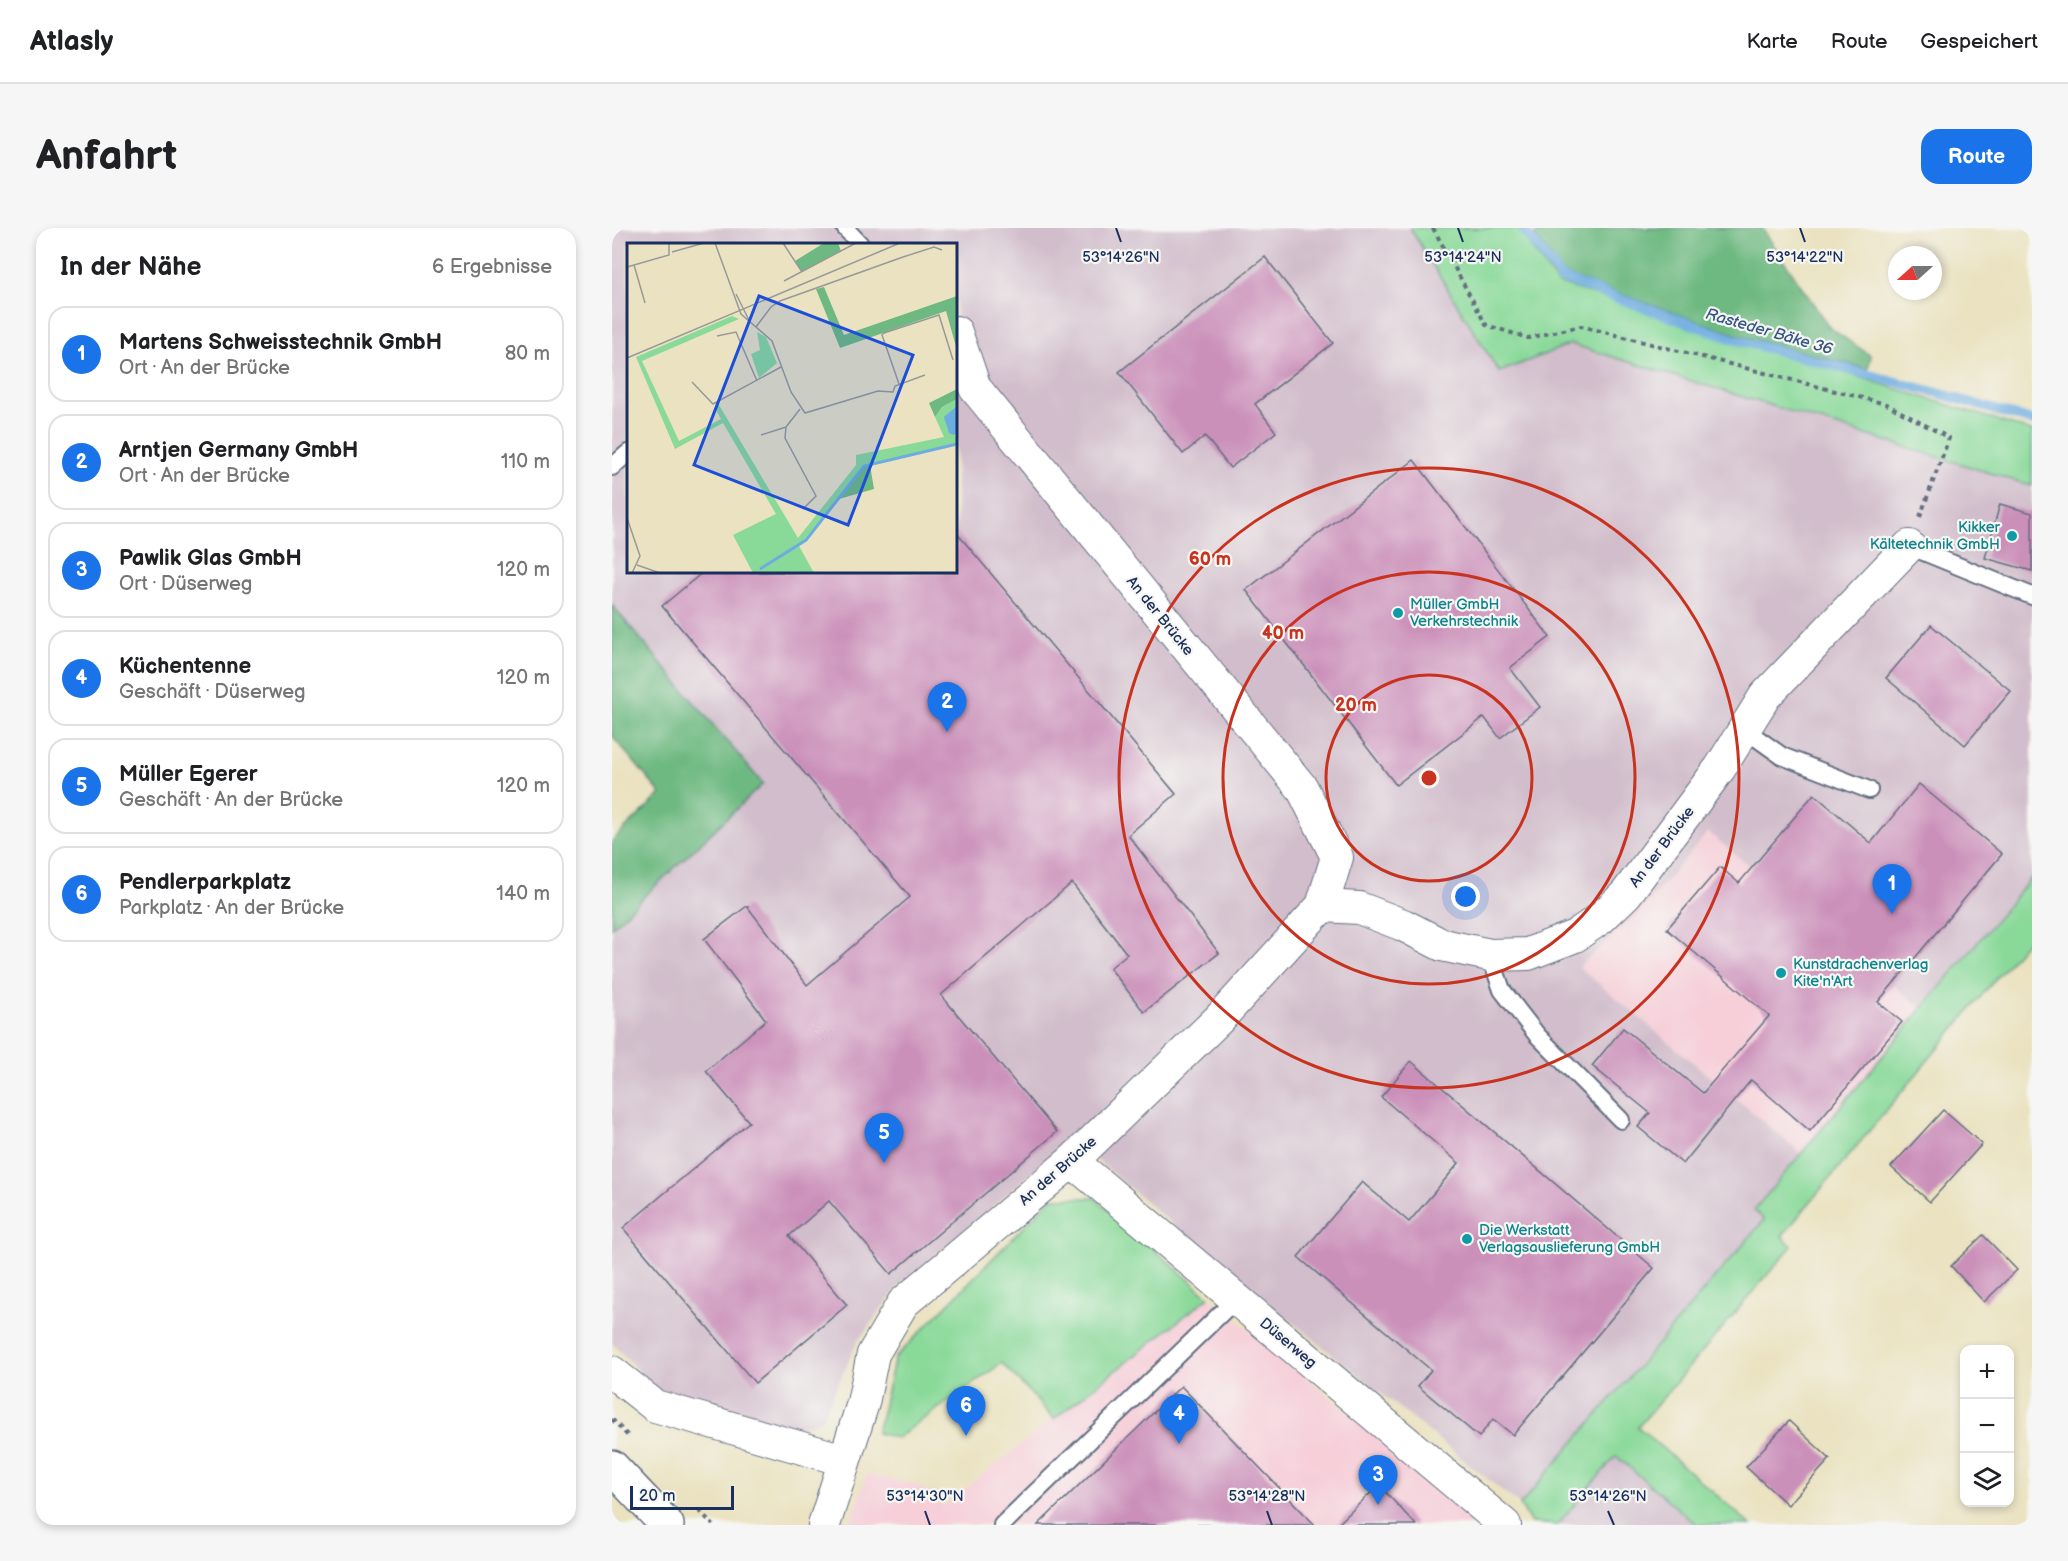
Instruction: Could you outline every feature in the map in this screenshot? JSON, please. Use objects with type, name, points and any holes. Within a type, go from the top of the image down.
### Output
[{"type":"main road","points":[[612,1467],[667,1525]]},
{"type":"street","name":"An der Brücke","points":[[821,1522],[863,1402],[873,1354],[903,1303],[1072,1161],[1219,1019],[1322,906],[1337,857],[1302,788],[975,388],[957,335]]},
{"type":"street","name":"An der Brücke","points":[[1322,906],[1359,908],[1403,924],[1443,945],[1490,954],[1528,954],[1575,936],[1601,918],[1626,894],[1720,768],[1765,696],[1909,546]]},
{"type":"street","name":"Düserweg","points":[[1072,1161],[1505,1525]]},
{"type":"street","points":[[612,1372],[656,1406],[844,1460]]},
{"type":"lane","points":[[845,228],[859,243]]},
{"type":"lane","points":[[612,467],[627,454]]},
{"type":"lane","points":[[1909,546],[2032,596]]},
{"type":"lane","points":[[1744,729],[1782,756],[1869,790]]},
{"type":"lane","points":[[1490,954],[1502,990],[1537,1035],[1621,1120]]},
{"type":"lane","points":[[1002,1525],[1236,1299]]},
{"type":"path","points":[[1433,228],[1486,325],[1528,338],[1581,326],[1886,405],[1949,438],[1909,546]]},
{"type":"shaded area","points":[[612,228],[1410,228],[1499,371],[1571,344],[2032,486],[2032,877],[1922,1008],[1708,832],[1642,909],[1579,967],[1801,1153],[1754,1210],[1765,1219],[1520,1505],[1216,1261],[1072,1139],[897,1288],[858,1341],[821,1420],[785,1433],[658,1392],[612,1343],[612,927],[763,784],[612,605]]},
{"type":"shaded area","points":[[1708,832],[1922,1008],[1801,1153],[1579,967],[1642,909]]},
{"type":"shaded area","points":[[1209,1297],[1484,1525],[850,1525],[866,1475],[916,1484],[943,1506]]},
{"type":"shaded area","points":[[1616,1456],[1697,1525],[1557,1525]]},
{"type":"green space","points":[[1410,228],[1517,228],[1557,283],[2032,431],[2032,486],[1571,344],[1499,372]]},
{"type":"green space","points":[[1547,228],[1762,228],[1829,327],[1871,356],[1868,369],[1737,335],[1563,274],[1534,235]]},
{"type":"green space","points":[[612,605],[763,784],[612,927],[612,841],[661,794],[612,736]]},
{"type":"green space","points":[[2032,877],[2032,935],[1782,1236],[1792,1246],[1638,1427],[1751,1525],[1697,1525],[1616,1456],[1557,1525],[1531,1523],[1520,1505],[1764,1220],[1754,1210]]},
{"type":"green space","points":[[1052,1198],[1094,1198],[1209,1297],[1054,1419],[1002,1363],[897,1438],[877,1433],[895,1358]]},
{"type":"building","points":[[1265,257],[1333,343],[1255,404],[1276,432],[1230,468],[1205,436],[1183,454],[1119,372]]},
{"type":"building","name":"Müller GmbH Verkehrstechnik","points":[[1414,460],[1550,637],[1510,668],[1540,707],[1500,738],[1484,717],[1396,785],[1246,590]]},
{"type":"building","name":"Kikker Kältetechnik GmbH","points":[[2000,504],[2032,513],[2032,571],[1985,558]]},
{"type":"building","points":[[957,533],[1176,794],[1128,835],[1219,953],[1144,1012],[1110,968],[1127,954],[1072,883],[941,995],[1057,1132],[891,1274],[829,1201],[789,1236],[847,1305],[755,1383],[623,1228],[749,1122],[706,1071],[766,1020],[704,939],[747,906],[807,985],[910,897],[662,606],[702,573],[957,573]]},
{"type":"building","points":[[1931,625],[2011,691],[1965,745],[1886,678]]},
{"type":"building","points":[[1919,784],[2002,854],[1878,1002],[1902,1022],[1810,1131],[1751,1080],[1683,1164],[1638,1127],[1650,1113],[1592,1066],[1623,1028],[1703,1093],[1769,1016],[1667,929],[1720,867],[1739,883],[1814,794],[1871,843]]},
{"type":"building","name":"Die Werkstatt Verlagsauslieferung GmbH","points":[[1411,1061],[1654,1268],[1513,1435],[1493,1419],[1479,1437],[1418,1386],[1431,1370],[1298,1257],[1362,1182],[1409,1222],[1459,1163],[1381,1097]]},
{"type":"building","points":[[1943,1110],[1982,1144],[1930,1202],[1891,1167]]},
{"type":"building","points":[[1983,1235],[2017,1270],[1984,1302],[1951,1266]]},
{"type":"building","points":[[1181,1386],[1315,1525],[1038,1525]]},
{"type":"building","points":[[1789,1421],[1830,1459],[1788,1505],[1746,1467]]},
{"type":"building","points":[[1379,1485],[1416,1525],[1337,1525]]},
{"type":"waterway","name":"Rasteder Bäke 36","points":[[1522,228],[1561,278],[1733,339],[1938,393],[2032,421]]},
{"type":"place","name":"Kikker Kältetechnik GmbH","points":[[2012,536]]},
{"type":"place","name":"Müller GmbH Verkehrstechnik","points":[[1398,613]]},
{"type":"place","name":"Arntjen Germany GmbH","points":[[947,732]]},
{"type":"place","name":"Martens Schweisstechnik GmbH","points":[[1892,914]]},
{"type":"place","name":"Kunstdrachenverlag Kite'n'Art","points":[[1781,973]]},
{"type":"place","name":"Müller Egerer","points":[[884,1163]]},
{"type":"place","name":"Die Werkstatt Verlagsauslieferung GmbH","points":[[1467,1239]]},
{"type":"place","name":"Pendlerparkplatz","points":[[966,1436]]},
{"type":"place","name":"Küchentenne","points":[[1179,1444]]},
{"type":"place","name":"Pawlik Glas GmbH","points":[[1378,1505]]}]
